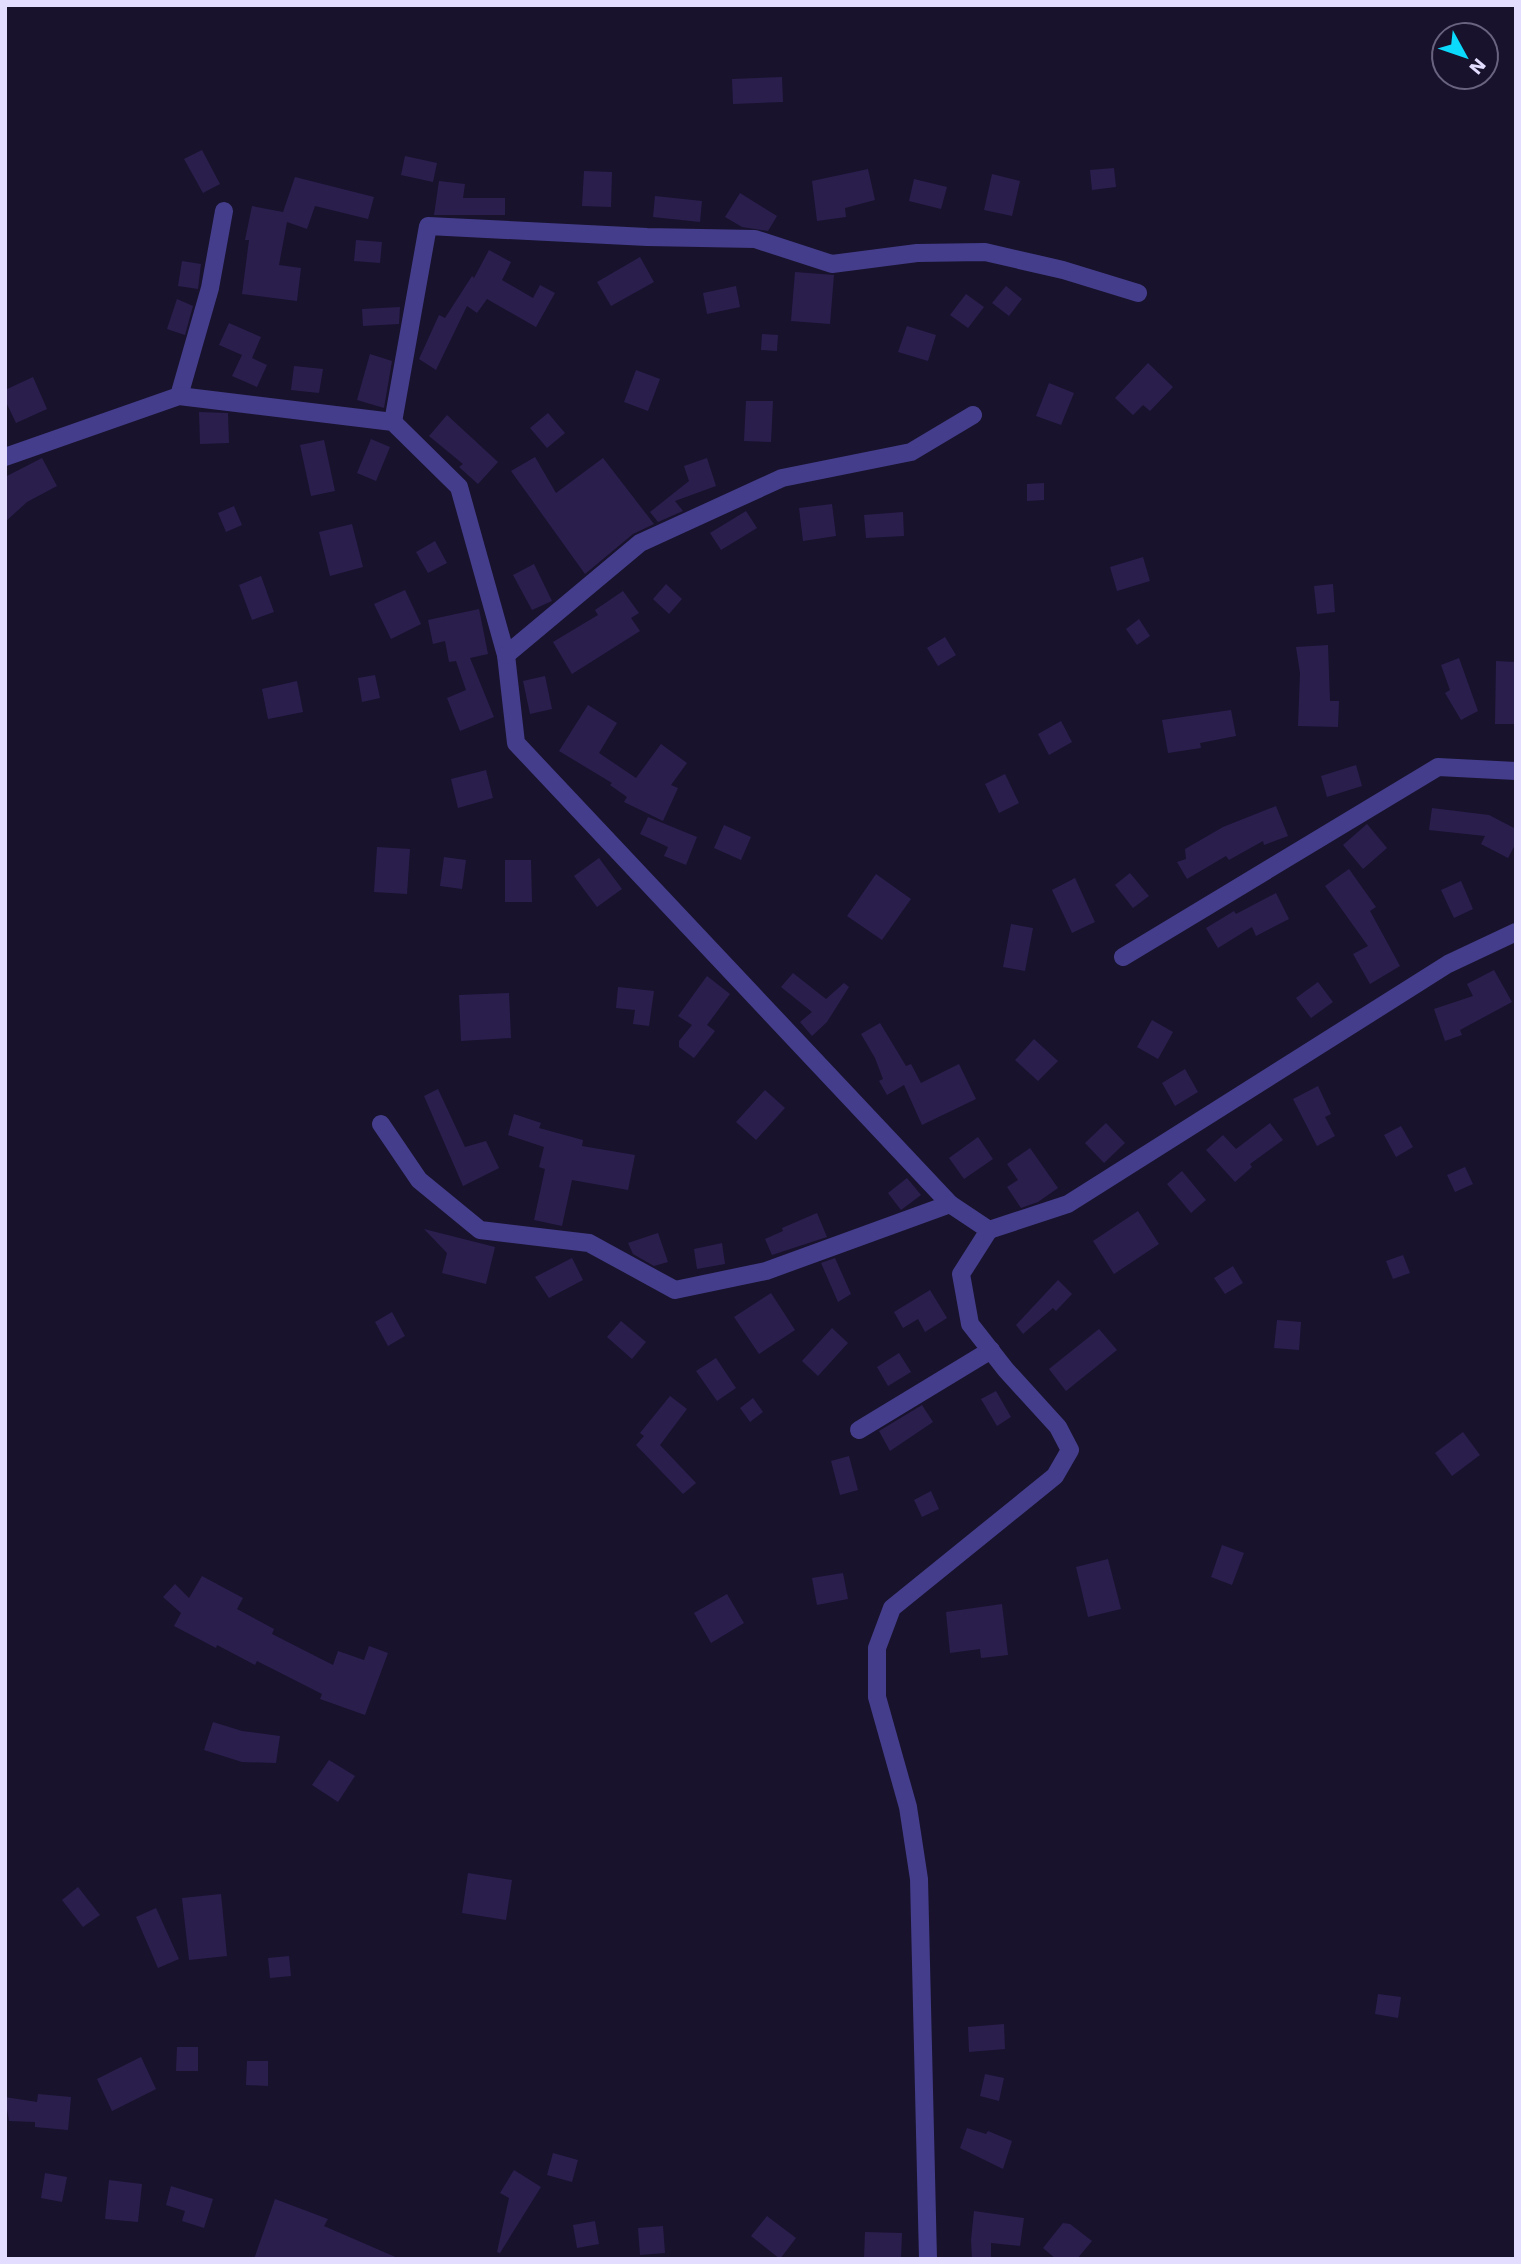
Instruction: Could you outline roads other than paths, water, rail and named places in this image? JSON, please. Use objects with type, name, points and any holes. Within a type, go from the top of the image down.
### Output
[{"type":"street","points":[[179,396],[210,288],[224,211]]},
{"type":"street","points":[[393,422],[428,226],[647,237],[755,239],[832,264],[917,253],[985,252],[1063,270],[1138,293]]},
{"type":"street","points":[[5,457],[179,396],[393,422],[459,487],[506,655],[516,743],[950,1204],[989,1230]]},
{"type":"street","points":[[506,655],[640,543],[782,478],[911,452],[972,415]]},
{"type":"street","points":[[1124,957],[1438,767],[1516,771]]},
{"type":"street","points":[[928,2259],[919,1880],[908,1807],[877,1697],[877,1648],[892,1608],[1055,1476],[1070,1450],[1058,1427],[971,1324],[961,1274],[989,1230],[1068,1204],[1448,964],[1516,932]]},
{"type":"street","points":[[381,1124],[419,1180],[480,1230],[589,1243],[675,1290],[766,1271],[950,1204]]},
{"type":"street","points":[[859,1430],[991,1350]]}]
